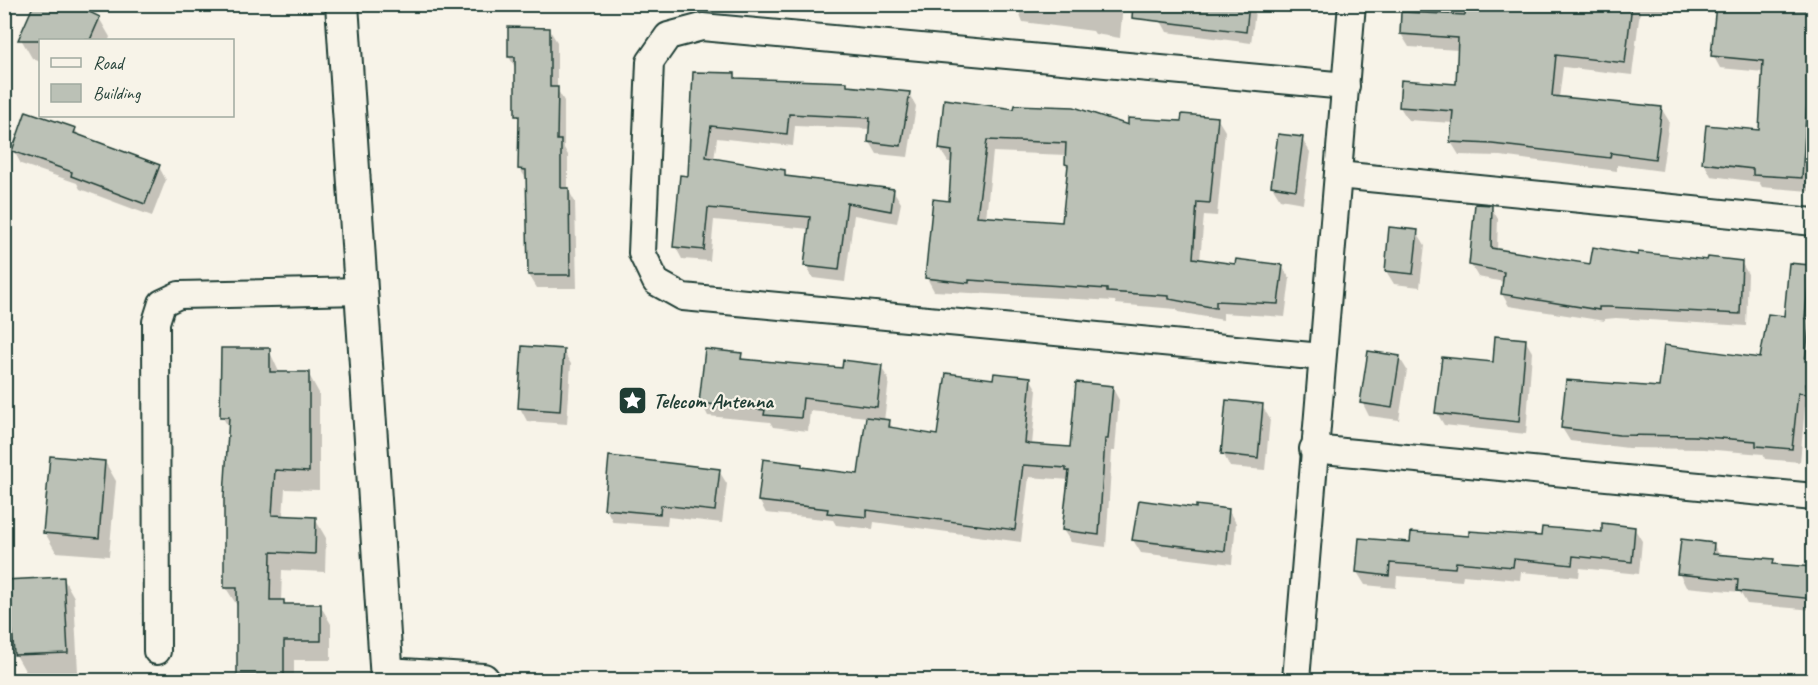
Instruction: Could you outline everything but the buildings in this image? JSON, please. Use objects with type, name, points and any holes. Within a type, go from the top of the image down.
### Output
[{"type":"street","points":[[342,4],[387,677],[483,681]]},
{"type":"street","points":[[1296,681],[1313,449],[1352,4]]},
{"type":"street","points":[[1322,357],[683,297],[656,282],[642,253],[650,62],[668,36],[702,27],[1346,86]]},
{"type":"street","points":[[1338,176],[1814,222]]},
{"type":"street","points":[[157,651],[156,322],[162,303],[179,294],[362,291]]},
{"type":"street","points":[[1313,449],[1814,497]]},
{"type":"place","name":"Telecom Antenna","points":[[632,401]]}]
